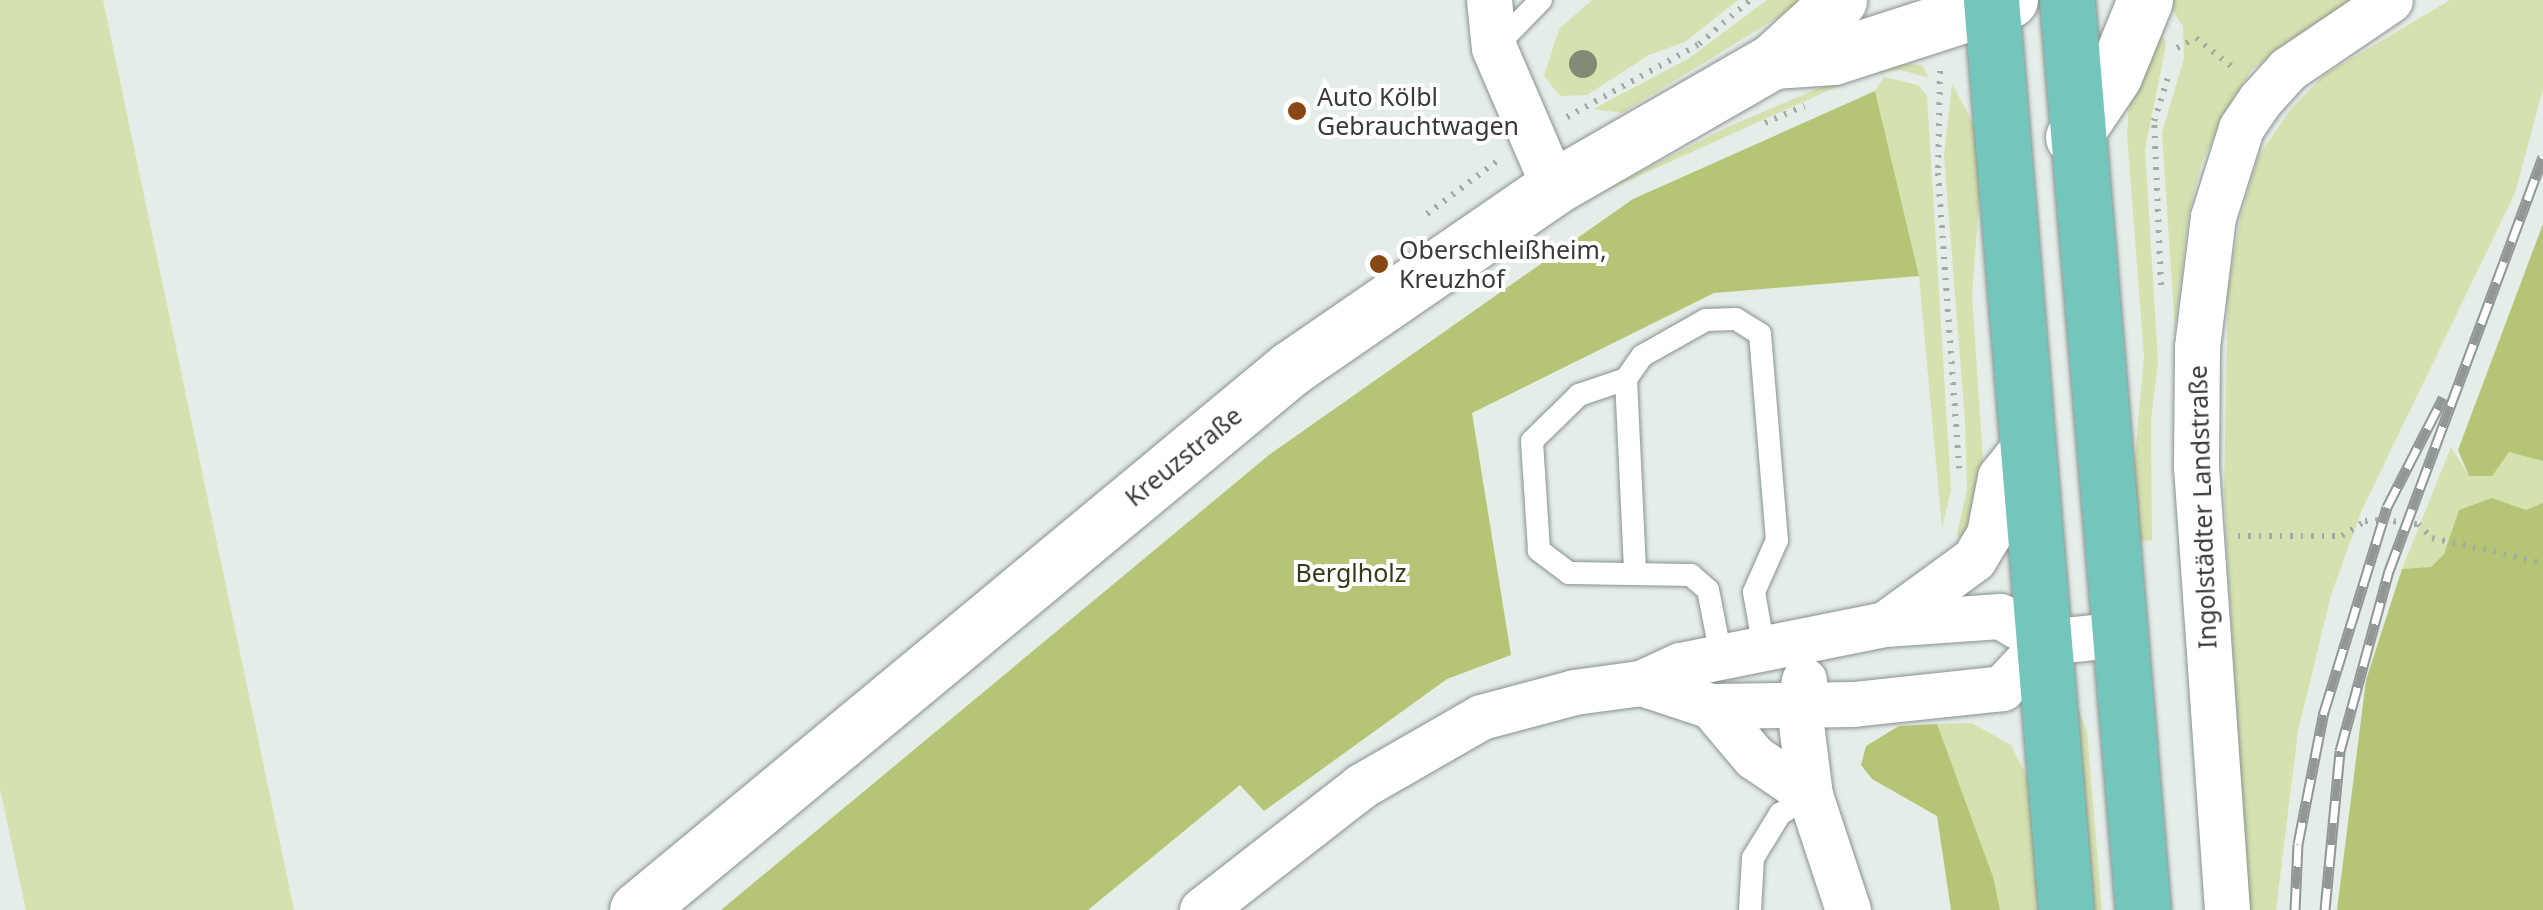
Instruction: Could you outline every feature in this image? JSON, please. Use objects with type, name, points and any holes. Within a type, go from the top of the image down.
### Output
[{"type":"main road","name":"Kreuzstraße","points":[[636,910],[1291,368],[1554,188],[1773,62],[1839,0]]},
{"type":"main road","points":[[2066,0],[2073,137],[2122,634],[2143,910]]},
{"type":"main road","points":[[2073,137],[2114,76],[2145,0]]},
{"type":"main road","name":"Kreuzstraße","points":[[1773,62],[1833,57],[1940,27],[1997,2]]},
{"type":"main road","points":[[1997,2],[2066,910]]},
{"type":"street","points":[[1489,0],[1494,48],[1529,138],[1554,188]]},
{"type":"street","name":"Ingolstädter Landstraße","points":[[2226,910],[2198,533],[2197,347],[2213,217],[2241,128],[2260,100],[2288,69],[2390,0]]},
{"type":"street","points":[[1885,624],[1974,559],[1988,534],[2000,477],[2030,441]]},
{"type":"street","points":[[1202,910],[1361,786],[1481,718],[1574,692],[1642,683],[1743,653],[1885,624],[2000,616],[2045,642],[2122,634]]},
{"type":"street","points":[[1831,636],[1805,672],[1799,708],[1810,796],[1848,910]]},
{"type":"street","points":[[1642,683],[1712,706],[1799,708],[2002,688],[2045,642]]},
{"type":"street","points":[[1712,706],[1743,653]]},
{"type":"street","points":[[1712,706],[1754,756],[1810,796]]},
{"type":"lane","points":[[1494,48],[1541,0]]},
{"type":"lane","points":[[1736,319],[1760,334],[1777,540],[1754,592],[1743,653],[1708,590],[1691,575],[1569,574],[1539,550],[1532,441],[1579,396],[1626,378],[1642,356],[1706,320],[1736,319]]},
{"type":"lane","points":[[1626,378],[1634,573]]},
{"type":"lane","points":[[1750,910],[1753,858],[1780,814],[1810,796]]},
{"type":"path","points":[[1529,138],[1698,44],[1750,0]]},
{"type":"path","points":[[1940,27],[1938,173],[1960,488]]},
{"type":"path","points":[[2177,48],[2196,38],[2215,47],[2260,100]]},
{"type":"path","points":[[2198,533],[2342,536],[2365,522],[2383,520],[2418,524],[2432,538],[2543,563]]},
{"type":"green space","points":[[0,0],[103,0],[294,910],[26,910],[0,789]]},
{"type":"green space","points":[[1592,0],[1738,0],[1685,42],[1649,55],[1587,95],[1560,96],[1544,76],[1559,29]]},
{"type":"green space","points":[[1767,0],[1806,0],[1622,113],[1593,109],[1688,59]]},
{"type":"green space","points":[[2165,0],[2354,0],[2252,69],[2225,111],[2201,165],[2188,217],[2175,331],[2162,133],[2184,58],[2183,26]]},
{"type":"green space","points":[[2450,0],[2543,0],[2543,89],[2515,193],[2361,512],[2331,595],[2298,731],[2276,910],[2248,910],[2224,493],[2228,288],[2241,215],[2258,157],[2291,109],[2324,75]]},
{"type":"green space","points":[[2159,25],[2166,45],[2145,149],[2158,362],[2151,420],[2152,540],[2137,542],[2134,466],[2144,357],[2127,134],[2131,78]]},
{"type":"green space","points":[[1922,65],[1929,78],[1901,70],[1865,74],[1590,198],[1725,128],[1869,67]]},
{"type":"green space","points":[[1884,77],[1918,85],[1927,96],[1951,490],[1942,528],[1919,276],[1875,91]]},
{"type":"green space","points":[[1952,84],[1975,127],[1982,164],[1972,295],[1985,490],[1963,542],[1957,534],[1967,490],[1965,420],[1944,156]]},
{"type":"green space","name":"Berglholz","points":[[1875,91],[1919,276],[1714,293],[1472,413],[1511,655],[1447,679],[1264,811],[1240,785],[1088,910],[721,910],[1269,455],[1633,199]]},
{"type":"green space","points":[[2543,224],[2543,461],[2509,452],[2492,476],[2469,476],[2458,450]]},
{"type":"green space","points":[[2543,312],[2543,574],[2459,510],[2444,554],[2431,568],[2402,569],[2451,447],[2469,476]]},
{"type":"green space","points":[[2492,498],[2526,510],[2543,503],[2543,910],[2337,910],[2366,680],[2402,569],[2431,567],[2444,554],[2459,510]]},
{"type":"green space","points":[[2074,699],[2087,731],[2102,910],[2087,910]]},
{"type":"green space","points":[[1972,723],[2011,745],[2027,777],[2041,910],[2000,910],[1937,724]]},
{"type":"green space","points":[[1937,724],[1993,877],[2000,910],[1951,910],[1937,816],[1872,779],[1861,765],[1866,746],[1899,726]]},
{"type":"railway","points":[[2325,910],[2340,751],[2389,571],[2543,157]]},
{"type":"railway","points":[[2295,910],[2298,844],[2324,712],[2387,507],[2443,398]]},
{"type":"place","name":"Auto Kölbl Gebrauchtwagen","points":[[1297,111]]},
{"type":"place","name":"Oberschleißheim, Kreuzhof","points":[[1379,264]]}]
